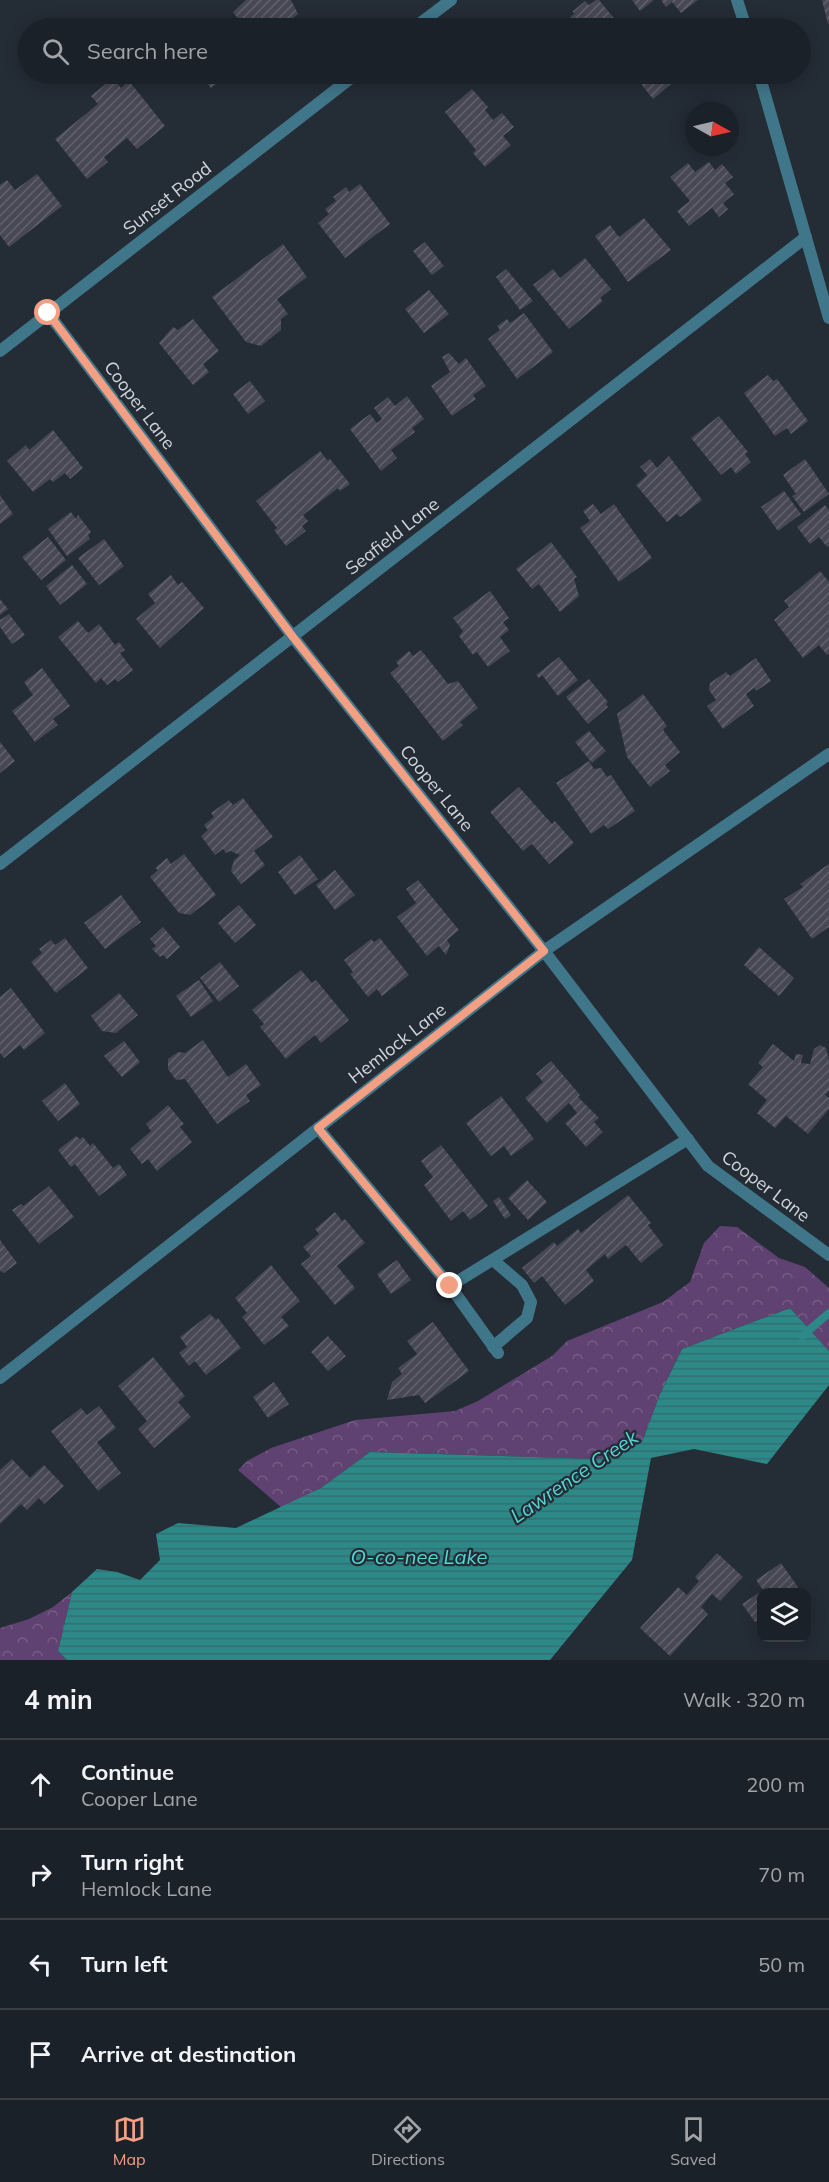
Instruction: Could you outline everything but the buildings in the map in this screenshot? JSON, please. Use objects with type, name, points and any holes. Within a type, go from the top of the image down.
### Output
[{"type":"street","points":[[427,18],[451,0]]},
{"type":"street","points":[[737,0],[743,18]]},
{"type":"street","name":"Sunset Road","points":[[0,351],[343,84]]},
{"type":"street","points":[[762,84],[829,318]]},
{"type":"street","name":"Seafield Lane","points":[[0,864],[806,237]]},
{"type":"street","name":"Cooper Lane","points":[[48,313],[293,637],[544,951],[708,1166],[829,1256]]},
{"type":"street","name":"Hemlock Lane","points":[[0,1378],[544,951],[829,754]]},
{"type":"street","points":[[318,1128],[450,1286],[496,1350],[527,1318],[531,1302],[522,1285],[493,1260]]},
{"type":"street","points":[[450,1286],[688,1139]]},
{"type":"green space","points":[[720,1226],[737,1227],[779,1258],[805,1267],[829,1288],[829,1351],[790,1308],[682,1349],[660,1394],[642,1442],[600,1459],[370,1452],[321,1488],[282,1508],[238,1470],[247,1461],[271,1448],[355,1420],[455,1411],[478,1401],[552,1356],[567,1341],[663,1302],[690,1282],[704,1243]]},
{"type":"green space","points":[[72,1592],[58,1651],[67,1660],[0,1660],[0,1628],[29,1619],[53,1607]]},
{"type":"water","name":"O-co-nee Lake","points":[[790,1308],[829,1351],[829,1385],[767,1464],[694,1449],[651,1458],[632,1560],[550,1660],[67,1660],[58,1651],[72,1592],[97,1569],[117,1572],[140,1580],[160,1560],[156,1534],[178,1523],[236,1528],[321,1488],[370,1452],[600,1459],[642,1442],[660,1394],[682,1349]]},
{"type":"waterway","name":"Lawrence Creek","points":[[802,1336],[829,1313]]},
{"type":"route","points":[[48,313],[293,637],[544,951],[318,1128],[450,1286]]}]
